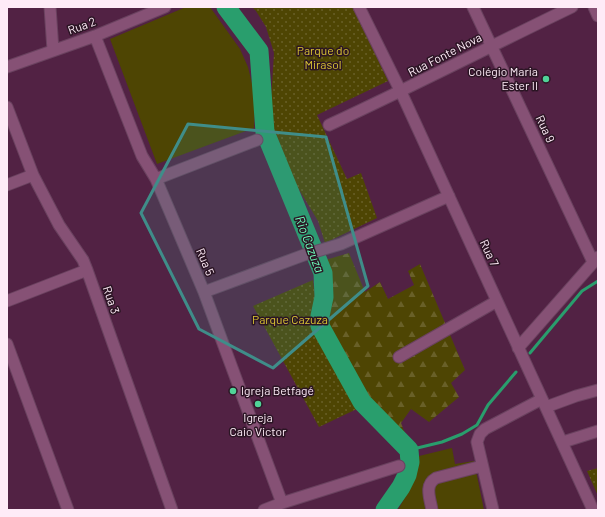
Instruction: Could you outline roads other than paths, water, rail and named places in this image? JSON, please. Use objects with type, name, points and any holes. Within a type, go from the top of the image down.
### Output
[{"type":"street","points":[[50,7],[53,50]]},
{"type":"street","name":"Rua 2","points":[[7,67],[95,36],[165,7]]},
{"type":"street","name":"Rua 7","points":[[359,7],[401,92],[593,510]]},
{"type":"street","name":"Rua 9","points":[[473,7],[596,259]]},
{"type":"street","name":"Rua Fonte Nova","points":[[329,125],[401,92],[572,7]]},
{"type":"street","points":[[594,7],[598,16]]},
{"type":"street","name":"Rua 5","points":[[95,36],[142,156],[156,179],[204,292],[282,503]]},
{"type":"street","name":"Rua 3","points":[[7,107],[33,175],[59,225],[87,270],[172,510]]},
{"type":"street","points":[[156,179],[257,140]]},
{"type":"street","points":[[7,185],[33,175]]},
{"type":"street","points":[[204,292],[304,255],[331,248],[449,196]]},
{"type":"street","points":[[518,348],[596,259]]},
{"type":"street","points":[[7,301],[87,270]]},
{"type":"street","points":[[400,357],[497,302]]},
{"type":"street","points":[[7,344],[68,510]]},
{"type":"street","points":[[492,510],[477,442],[480,434],[485,429],[544,403],[598,390]]},
{"type":"street","points":[[562,442],[598,431]]},
{"type":"street","points":[[264,510],[399,466]]},
{"type":"street","points":[[432,510],[428,486],[431,481],[436,478],[482,466]]},
{"type":"waterway","name":"Rio Cazuza","points":[[226,7],[259,51],[265,132],[323,273],[324,297],[320,316],[320,326],[362,402],[409,450],[410,462],[407,475],[401,487],[385,510]]},
{"type":"waterway","points":[[530,353],[582,291],[598,281]]},
{"type":"waterway","points":[[409,450],[442,442],[462,434],[477,425],[488,405],[516,372]]},
{"type":"place","name":"Colégio Maria Ester II","points":[[546,79]]},
{"type":"place","name":"Igreja Betfagé","points":[[233,391]]},
{"type":"place","name":"Igreja Caio Victor","points":[[258,404]]},
{"type":"park label","name":"Parque do Mirasol","points":[[323,58]]},
{"type":"park label","name":"Parque Cazuza","points":[[290,320]]}]
